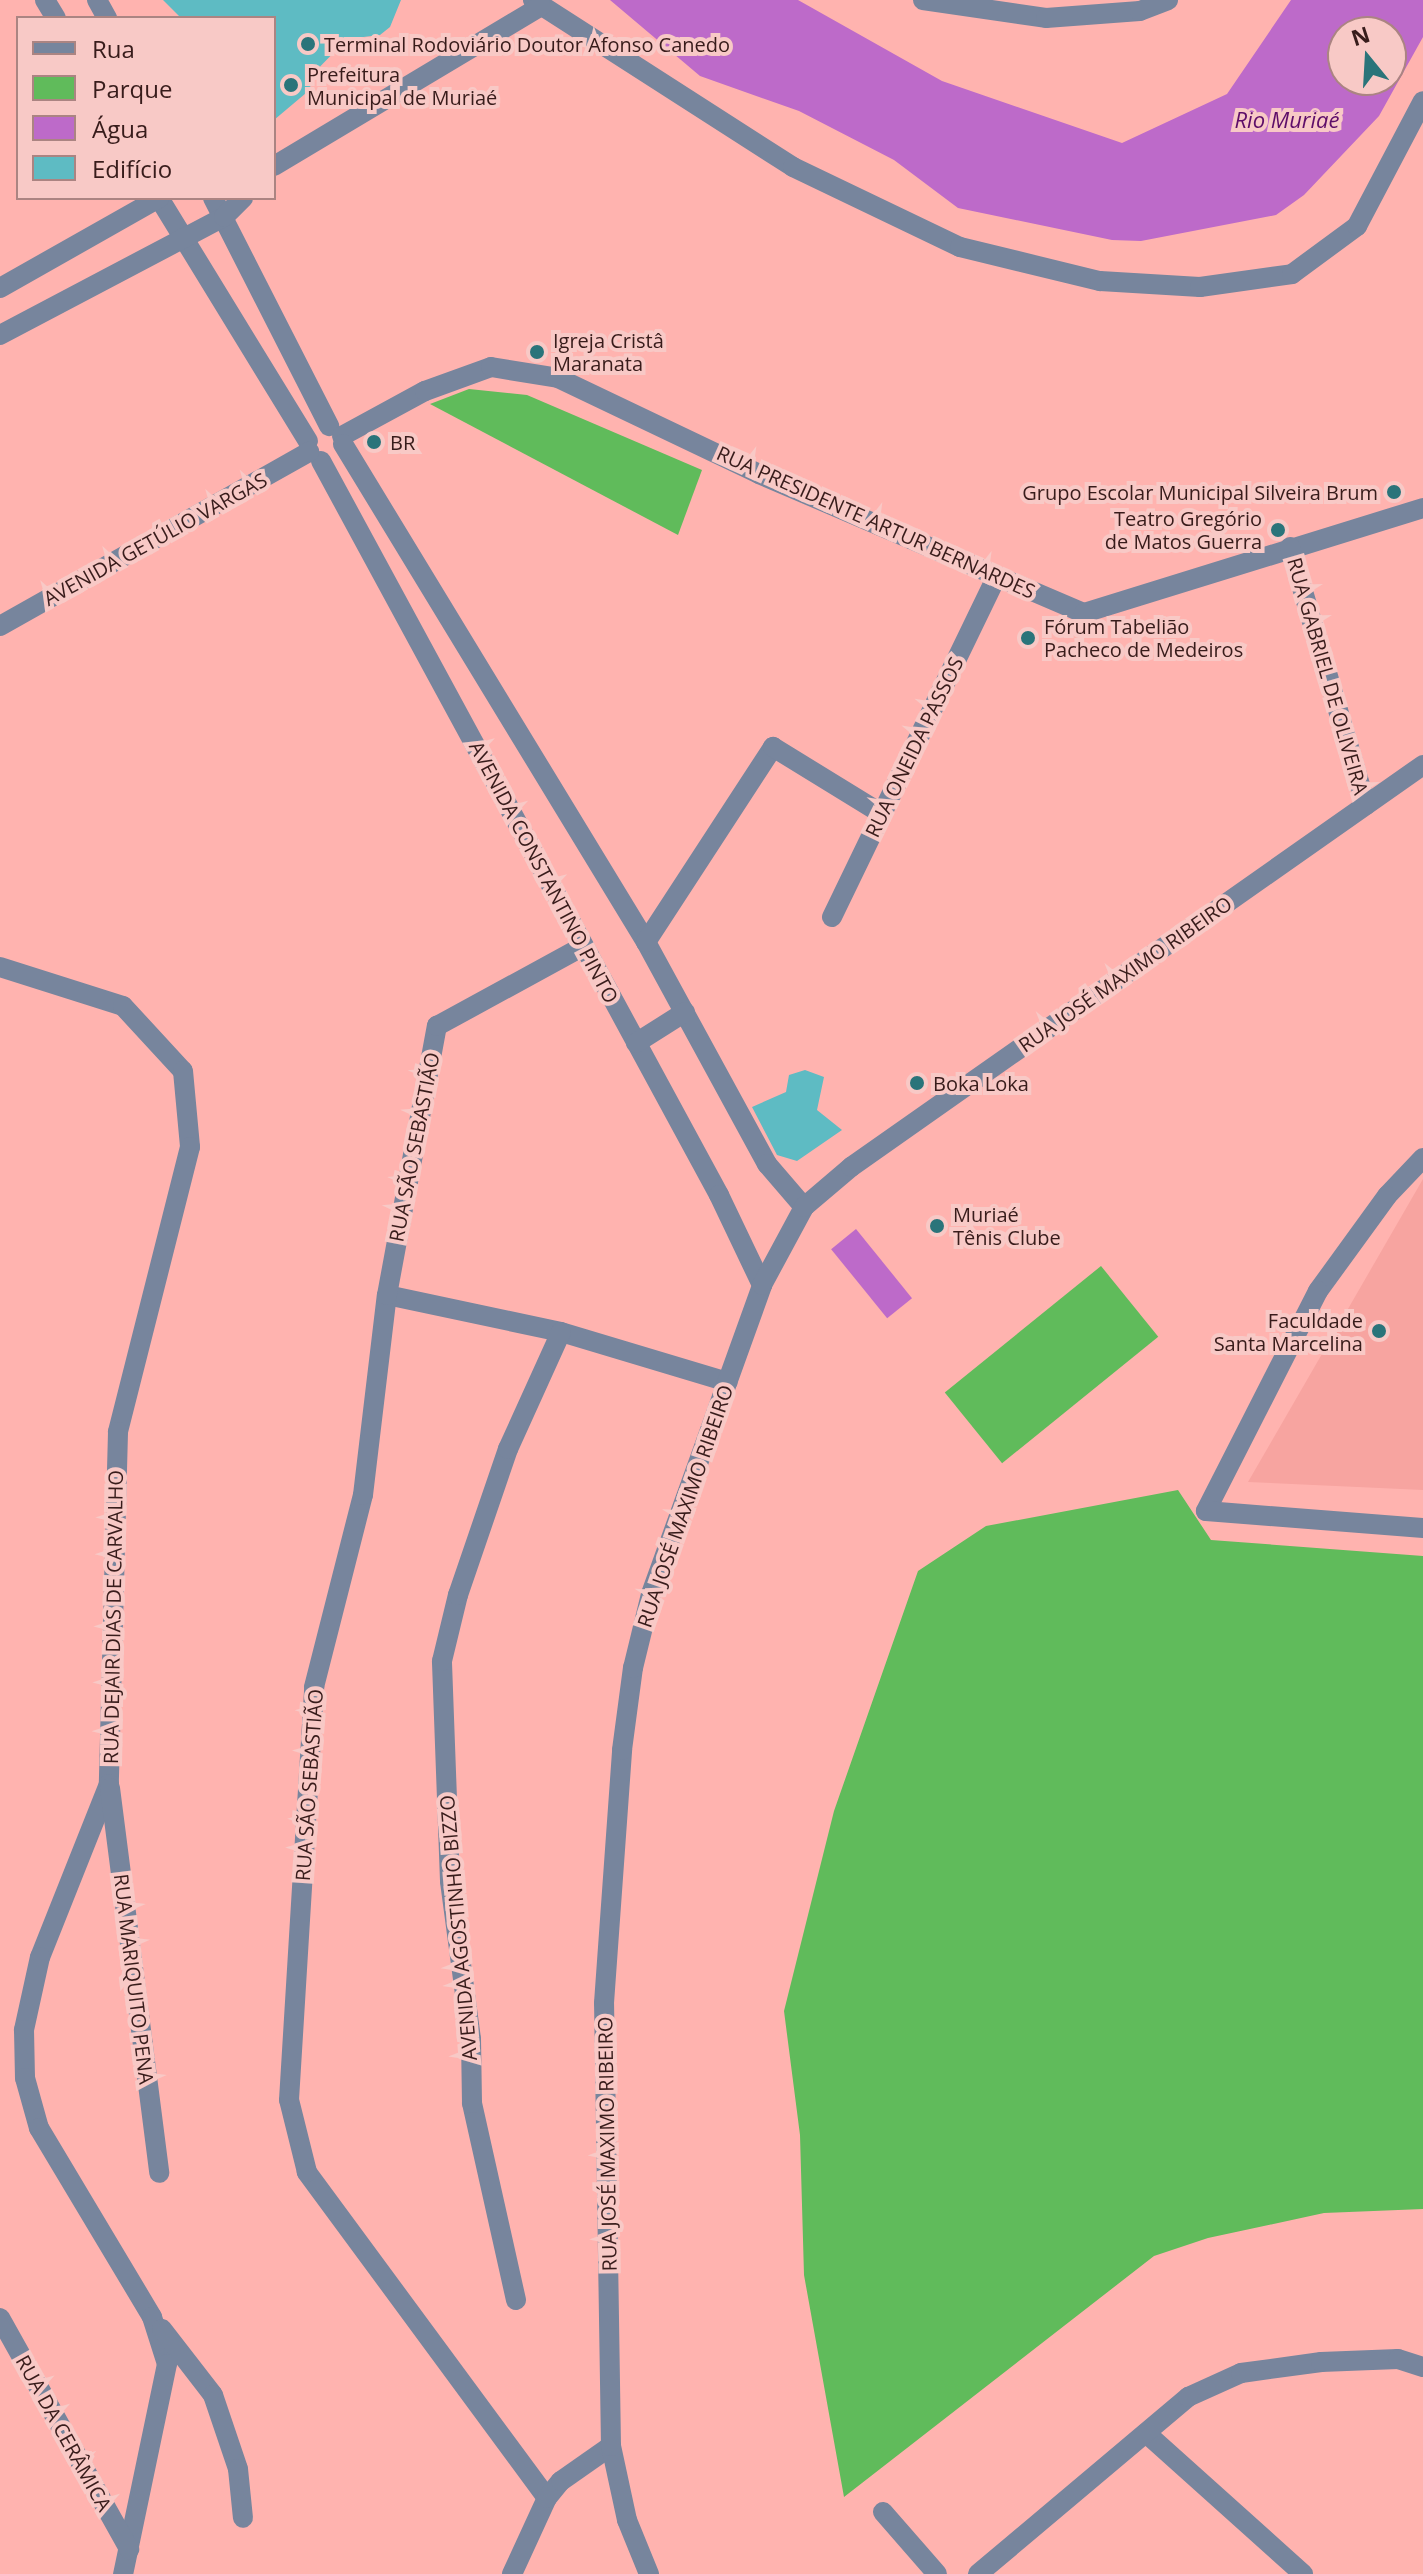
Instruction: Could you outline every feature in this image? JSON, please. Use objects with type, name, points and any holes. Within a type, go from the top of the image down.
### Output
[{"type":"street","points":[[923,0],[1046,18],[1140,11],[1168,0]]},
{"type":"street","points":[[276,162],[537,3],[793,167],[960,247],[1100,281],[1200,287],[1292,274],[1357,226],[1423,101]]},
{"type":"street","points":[[0,288],[155,200]]},
{"type":"street","name":"AVENIDA CONSTANTINO PINTO","points":[[160,200],[340,496],[636,1043],[762,1285]]},
{"type":"street","points":[[214,200],[338,436],[646,942],[767,1164],[804,1207]]},
{"type":"street","points":[[0,335],[224,217],[241,200]]},
{"type":"street","name":"RUA PRESIDENTE ARTUR BERNARDES","points":[[338,436],[425,391],[491,367],[558,378],[996,577],[1084,613],[1423,508]]},
{"type":"street","points":[[314,430],[338,436],[337,458],[313,451],[314,430]]},
{"type":"street","name":"AVENIDA GETÚLIO VARGAS","points":[[0,626],[313,451]]},
{"type":"street","points":[[340,496],[347,480],[365,479]]},
{"type":"street","name":"RUA GABRIEL DE OLIVEIRA","points":[[1290,547],[1366,805]]},
{"type":"street","name":"RUA ONEIDA PASSOS","points":[[832,917],[996,577]]},
{"type":"street","points":[[646,942],[773,747],[882,814]]},
{"type":"street","name":"RUA JOSÉ MAXIMO RIBEIRO","points":[[649,2574],[627,2520],[611,2446],[604,2003],[622,1750],[633,1668],[651,1594],[762,1285],[804,1207],[851,1167],[1423,765]]},
{"type":"street","name":"RUA SÃO SEBASTIÃO","points":[[547,2498],[307,2172],[289,2100],[314,1687],[363,1495],[387,1295],[437,1026],[584,946]]},
{"type":"street","name":"RUA DEJAIR DIAS DE CARVALHO","points":[[0,967],[123,1006],[183,1071],[190,1147],[118,1432],[109,1784],[40,1957],[24,2030],[25,2078],[39,2128],[152,2317],[167,2364],[123,2574]]},
{"type":"street","points":[[636,1043],[685,1012]]},
{"type":"street","points":[[1423,1158],[1387,1196],[1318,1291],[1206,1511],[1423,1528]]},
{"type":"street","points":[[387,1295],[561,1332],[728,1382]]},
{"type":"street","name":"AVENIDA AGOSTINHO BIZZO","points":[[516,2300],[472,2103],[471,2039],[450,1881],[442,1661],[503,1462],[561,1332]]},
{"type":"street","name":"RUA MARIQUITO PENA","points":[[109,1784],[159,2173]]},
{"type":"street","points":[[152,2317],[213,2395],[238,2469],[243,2518]]},
{"type":"street","name":"RUA DA CERÂMICA","points":[[0,2318],[129,2549]]},
{"type":"street","points":[[978,2574],[1188,2397],[1241,2373],[1321,2362],[1398,2359],[1423,2367]]},
{"type":"street","points":[[1146,2433],[1303,2574]]},
{"type":"street","points":[[512,2574],[547,2498],[561,2481],[611,2446]]},
{"type":"street","points":[[883,2512],[937,2574]]},
{"type":"shaded area","name":"Faculdade Santa Marcelina","points":[[1423,1179],[1423,1490],[1248,1482]]},
{"type":"green space","points":[[469,389],[527,395],[702,470],[678,535],[430,404]]},
{"type":"green space","points":[[1101,1266],[1158,1337],[1002,1463],[945,1392]]},
{"type":"green space","points":[[1178,1490],[1211,1540],[1423,1556],[1423,2209],[1324,2213],[1208,2238],[1154,2256],[844,2497],[804,2275],[800,2135],[784,2011],[834,1811],[918,1571],[986,1526]]},
{"type":"water","name":"Rio Muriaé","points":[[610,0],[798,0],[942,81],[1122,143],[1227,94],[1291,0],[1423,0],[1423,37],[1407,66],[1407,16],[1327,16],[1327,96],[1390,96],[1379,116],[1304,195],[1276,215],[1141,241],[1112,240],[958,208],[894,160],[799,111],[700,76]]},
{"type":"water","points":[[856,1229],[912,1298],[887,1318],[831,1249]]},
{"type":"building","name":"Terminal Rodoviário Doutor Afonso Canedo","points":[[163,0],[401,0],[390,27],[380,35],[347,39],[305,82],[312,88],[276,118],[276,16],[179,16]]},
{"type":"building","points":[[805,1070],[824,1077],[817,1110],[842,1130],[797,1161],[777,1155],[752,1107],[786,1092],[789,1075]]},
{"type":"place","name":"Terminal Rodoviário Doutor Afonso Canedo","points":[[308,44]]},
{"type":"place","name":"Prefeitura Municipal de Muriaé","points":[[291,85]]},
{"type":"place","name":"Igreja Cristâ Maranata","points":[[537,352]]},
{"type":"place","name":"BR","points":[[374,442]]},
{"type":"place","name":"Grupo Escolar Municipal Silveira Brum","points":[[1394,492]]},
{"type":"place","name":"Teatro Gregório de Matos Guerra","points":[[1278,530]]},
{"type":"place","name":"Fórum Tabelião Pacheco de Medeiros","points":[[1028,638]]},
{"type":"place","name":"Boka Loka","points":[[917,1083]]},
{"type":"place","name":"Muriaé Tênis Clube","points":[[937,1226]]},
{"type":"place","name":"Faculdade Santa Marcelina","points":[[1379,1331]]}]
